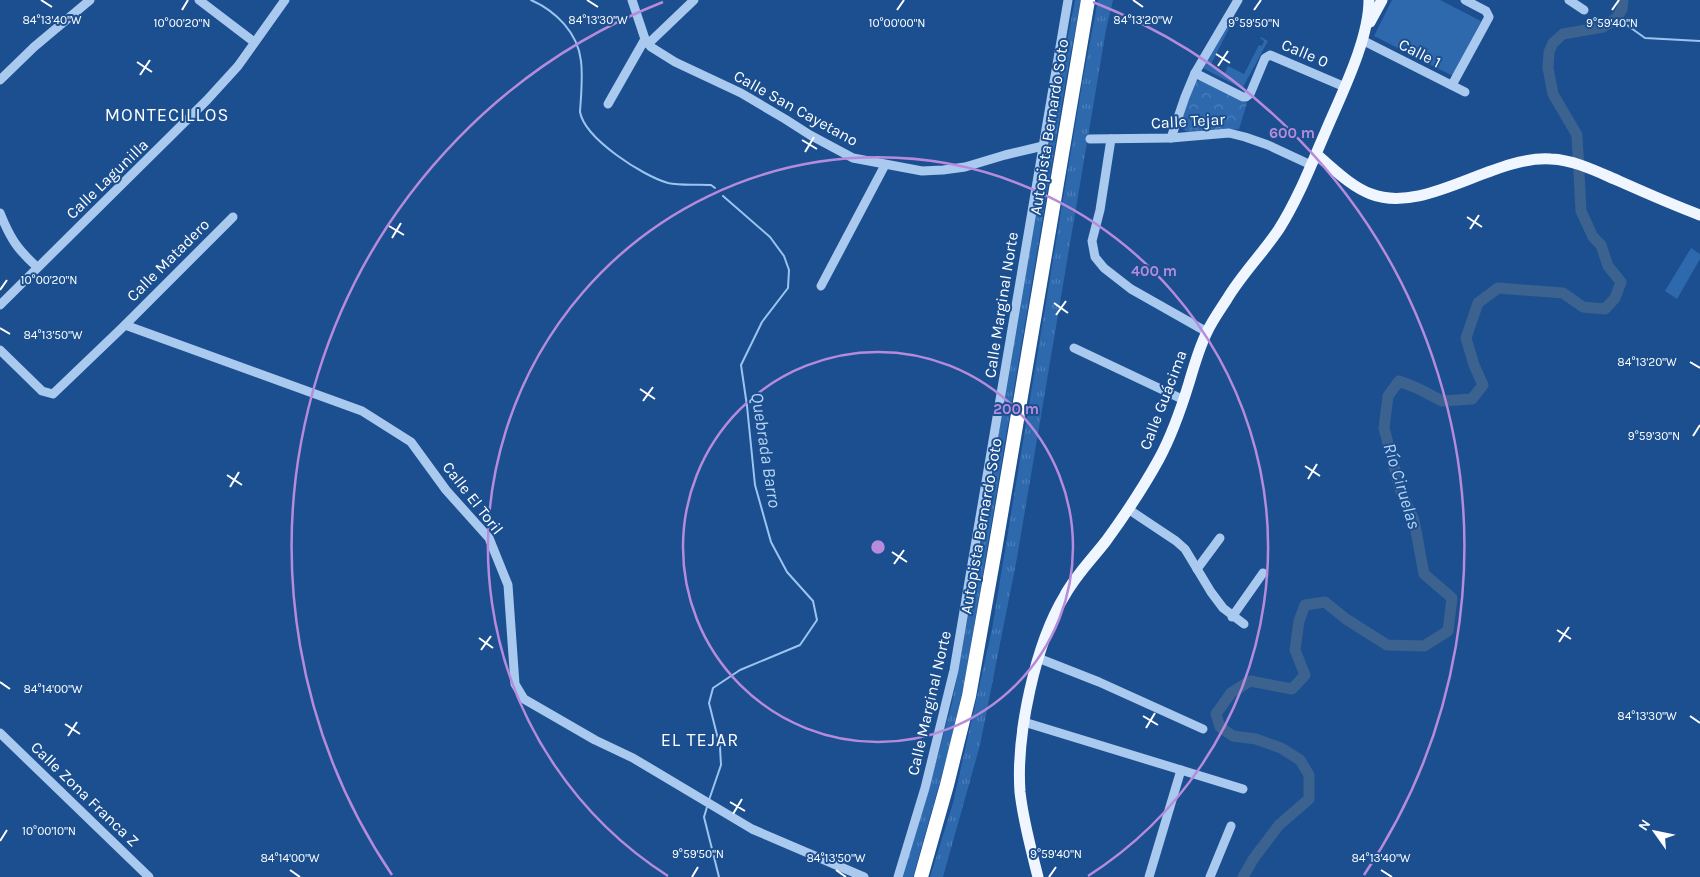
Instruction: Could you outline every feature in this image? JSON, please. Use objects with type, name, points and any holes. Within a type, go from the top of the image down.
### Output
[{"type":"highway","name":"Autopista Bernardo Soto","points":[[921,877],[948,785],[969,696],[1088,0]]},
{"type":"main road","name":"Calle Guácima","points":[[1038,877],[1020,793],[1020,759],[1024,722],[1038,658],[1063,597],[1128,509],[1158,460],[1184,400],[1207,332],[1228,297],[1279,229],[1292,206],[1345,86],[1363,36],[1368,17],[1369,0]]},
{"type":"main road","points":[[1363,36],[1382,0]]},
{"type":"main road","points":[[1314,159],[1362,190],[1378,196],[1395,198],[1432,192],[1507,164],[1524,160],[1564,160],[1700,215]]},
{"type":"street","points":[[0,80],[90,0]]},
{"type":"street","points":[[199,0],[254,42]]},
{"type":"street","name":"Calle Lagunilla","points":[[0,305],[207,100],[238,66],[285,0]]},
{"type":"street","points":[[632,0],[647,42]]},
{"type":"street","points":[[608,104],[647,42],[694,0]]},
{"type":"street","name":"Calle Marginal Norte","points":[[898,877],[925,788],[954,670],[1068,0]]},
{"type":"street","points":[[1171,138],[1195,73],[1238,0]]},
{"type":"street","points":[[1452,86],[1489,15],[1465,0]]},
{"type":"street","points":[[1570,0],[1584,10]]},
{"type":"street","name":"Calle 1","points":[[1363,36],[1465,92]]},
{"type":"street","name":"Calle San Cayetano","points":[[647,42],[675,62],[741,93],[845,155],[922,170],[943,170],[965,167],[1043,146]]},
{"type":"street","name":"Calle 0","points":[[1195,73],[1246,98],[1250,94],[1265,58],[1270,55],[1345,86]]},
{"type":"street","name":"Calle Tejar","points":[[1090,139],[1171,138],[1210,134],[1236,134],[1314,159]]},
{"type":"street","points":[[1111,139],[1100,210],[1092,240],[1095,258],[1104,268],[1131,289],[1207,332]]},
{"type":"street","points":[[821,286],[885,164]]},
{"type":"street","points":[[0,213],[15,245],[37,267]]},
{"type":"street","name":"Calle Matadero","points":[[125,325],[233,217]]},
{"type":"street","points":[[0,350],[42,391],[53,394],[125,325]]},
{"type":"street","name":"Calle El Toril","points":[[125,325],[362,411],[411,442],[446,490],[489,538],[508,585],[515,684],[524,699],[595,740],[633,758],[752,828],[864,877]]},
{"type":"street","points":[[1074,348],[1184,400]]},
{"type":"street","points":[[1128,509],[1185,549],[1223,608],[1232,617],[1244,624]]},
{"type":"street","points":[[1197,569],[1220,538]]},
{"type":"street","points":[[1232,617],[1263,573]]},
{"type":"street","points":[[1038,658],[1099,682],[1203,728]]},
{"type":"street","points":[[1024,722],[1243,789]]},
{"type":"street","name":"Calle Zona Franca Z","points":[[0,733],[149,877]]},
{"type":"street","points":[[1149,877],[1181,770]]},
{"type":"street","points":[[1210,877],[1231,826]]},
{"type":"green space","points":[[1075,0],[1081,0],[965,680],[948,753],[913,877],[902,877],[952,703],[990,499],[1004,398],[1052,116]]},
{"type":"green space","points":[[1098,0],[1113,0],[1106,30],[1017,558],[980,745],[943,877],[930,877],[953,803],[992,629],[1083,78]]},
{"type":"green space","points":[[1392,0],[1440,0],[1481,21],[1453,76],[1374,36]]},
{"type":"green space","points":[[1232,16],[1246,24],[1245,27],[1233,21],[1210,66],[1225,73],[1228,66],[1244,74],[1259,45],[1262,46],[1264,41],[1260,38],[1268,41],[1243,87],[1239,87],[1203,68]]},
{"type":"green space","points":[[1200,80],[1247,103],[1239,129],[1191,132],[1183,129],[1180,124],[1194,82]]},
{"type":"green space","points":[[1691,248],[1700,254],[1700,259],[1677,299],[1665,291]]},
{"type":"waterway","name":"Quebrada Barro","points":[[531,0],[557,17],[575,41],[582,67],[580,112],[584,123],[592,134],[630,165],[657,179],[673,184],[711,185],[715,188]]},
{"type":"waterway","name":"Río Ciruelas","points":[[1243,877],[1254,858],[1279,825],[1309,799],[1309,775],[1300,760],[1281,748],[1256,739],[1233,736],[1220,727],[1216,714],[1231,693],[1250,681],[1292,689],[1305,675],[1295,650],[1299,621],[1305,605],[1325,602],[1346,619],[1387,645],[1424,646],[1448,631],[1452,598],[1424,574],[1414,520],[1400,489],[1384,428],[1388,396],[1399,381],[1442,401],[1472,399],[1483,385],[1474,365],[1466,338],[1478,303],[1498,288],[1563,293],[1583,307],[1605,309],[1615,298],[1621,282],[1608,266],[1601,245],[1593,237],[1581,211],[1577,135],[1553,94],[1548,68],[1549,52],[1553,43],[1563,34],[1603,27],[1617,18],[1622,9],[1623,0]]},
{"type":"waterway","points":[[1617,18],[1645,38],[1700,41]]},
{"type":"waterway","name":"Quebrada Barro","points":[[709,800],[721,765],[720,747],[709,703],[713,688],[740,670],[800,645],[817,620],[813,601],[787,572],[771,542],[755,485],[741,365],[762,322],[788,288],[789,270],[784,256],[770,237],[723,196]]},
{"type":"waterway","name":"Quebrada Barro","points":[[707,807],[704,817],[719,877]]},
{"type":"district","name":"MONTECILLOS","points":[[167,115]]},
{"type":"district","name":"EL TEJAR","points":[[700,740]]}]
